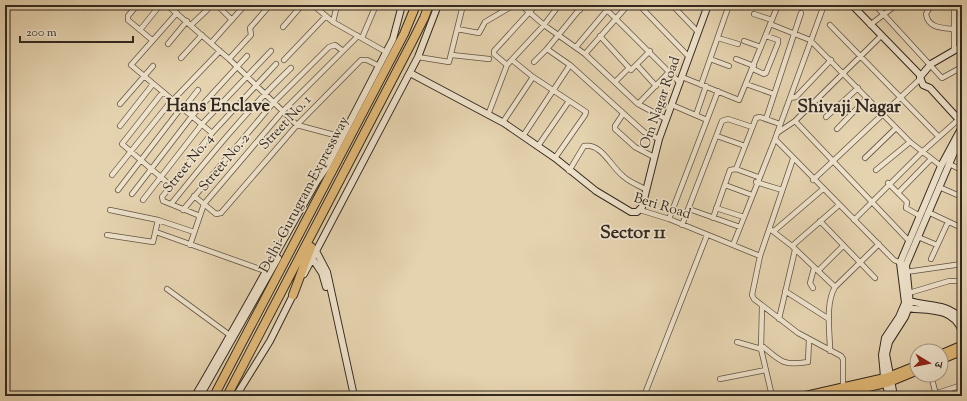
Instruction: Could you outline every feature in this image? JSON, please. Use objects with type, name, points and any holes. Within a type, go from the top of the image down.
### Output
[{"type":"highway","name":"Delhi-Gurugram Expressway","points":[[214,396],[404,34],[416,5]]},
{"type":"highway","name":"Delhi-Gurugram Expressway","points":[[227,396],[413,40],[424,18],[428,5]]},
{"type":"highway","points":[[293,295],[308,252],[334,202],[342,177]]},
{"type":"main road","points":[[200,396],[269,273],[317,181],[326,168],[393,39],[402,5]]},
{"type":"main road","points":[[236,396],[270,341],[312,258],[410,73],[418,57],[438,5]]},
{"type":"main road","name":"Om Nagar Road","points":[[640,210],[659,139],[708,5]]},
{"type":"main road","points":[[852,5],[921,77],[923,85],[930,88]]},
{"type":"main road","points":[[961,120],[930,88],[924,78],[932,66],[962,47]]},
{"type":"main road","points":[[921,77],[932,66],[954,50],[962,47]]},
{"type":"main road","name":"Beri Road","points":[[410,73],[503,122],[555,158],[596,191],[631,212],[640,210]]},
{"type":"main road","points":[[889,396],[882,355],[883,345],[906,308],[908,301],[909,294],[904,267],[918,237],[924,214],[941,166],[962,127]]},
{"type":"main road","points":[[908,301],[904,267],[909,241],[939,187],[962,134]]},
{"type":"main road","points":[[326,168],[338,158]]},
{"type":"main road","points":[[316,251],[327,272],[354,396]]},
{"type":"main road","points":[[312,258],[319,266],[325,280],[350,396]]},
{"type":"main road","points":[[908,301],[953,312],[962,319]]},
{"type":"main road","points":[[906,308],[940,308],[952,316],[962,331]]},
{"type":"main road","points":[[195,396],[232,337]]},
{"type":"main road","points":[[949,353],[962,345]]},
{"type":"main road","points":[[949,355],[962,351]]},
{"type":"main road","points":[[803,396],[887,380],[909,369]]},
{"type":"main road","points":[[830,396],[909,373]]},
{"type":"main road","points":[[887,380],[894,396]]},
{"type":"street","points":[[137,5],[128,18],[152,40]]},
{"type":"street","points":[[140,30],[160,5]]},
{"type":"street","points":[[168,5],[229,59],[255,86],[265,93],[297,125],[342,137]]},
{"type":"street","points":[[224,5],[221,10],[232,20]]},
{"type":"street","points":[[211,43],[245,5]]},
{"type":"street","points":[[229,59],[251,35],[250,28],[270,5]]},
{"type":"street","points":[[283,27],[302,5]]},
{"type":"street","points":[[313,5],[334,22],[386,52]]},
{"type":"street","points":[[334,22],[337,5]]},
{"type":"street","points":[[360,37],[376,5]]},
{"type":"street","points":[[418,57],[448,62],[452,55],[463,5]]},
{"type":"street","points":[[458,29],[479,33],[485,22],[514,5]]},
{"type":"street","points":[[521,5],[544,25],[585,54],[616,81],[638,104],[666,119]]},
{"type":"street","points":[[507,65],[494,54],[494,51],[536,5]]},
{"type":"street","points":[[488,114],[507,65],[544,25],[559,5]]},
{"type":"street","points":[[534,62],[547,49],[582,7],[573,5]]},
{"type":"street","points":[[602,5],[650,51],[668,73],[681,80],[704,86],[738,100],[754,67],[778,5]]},
{"type":"street","points":[[639,5],[689,57]]},
{"type":"street","points":[[672,5],[698,32]]},
{"type":"street","points":[[696,115],[710,59],[729,5]]},
{"type":"street","points":[[733,245],[757,179],[776,136],[824,5]]},
{"type":"street","points":[[874,5],[942,78],[962,67]]},
{"type":"street","points":[[870,25],[896,5]]},
{"type":"street","points":[[931,5],[926,14],[930,23],[940,28],[953,29]]},
{"type":"street","points":[[954,5],[954,50]]},
{"type":"street","points":[[585,54],[627,6]]},
{"type":"street","points":[[191,25],[207,10]]},
{"type":"street","points":[[576,47],[607,10]]},
{"type":"street","points":[[177,13],[131,64],[152,84],[212,133]]},
{"type":"street","points":[[754,14],[795,36],[810,40],[910,142],[941,166]]},
{"type":"street","points":[[766,119],[795,36],[801,14]]},
{"type":"street","points":[[284,60],[326,16]]},
{"type":"street","points":[[168,44],[187,21]]},
{"type":"street","points":[[830,25],[939,137]]},
{"type":"street","points":[[181,58],[202,35]]},
{"type":"street","points":[[600,36],[632,70],[650,51]]},
{"type":"street","points":[[736,59],[754,67],[764,74],[766,73],[778,40],[766,36]]},
{"type":"street","points":[[776,136],[814,104],[843,72],[881,36]]},
{"type":"street","name":"Street No. 2","points":[[190,245],[204,204],[283,111],[343,51],[360,37]]},
{"type":"street","points":[[718,38],[738,44]]},
{"type":"street","points":[[744,41],[761,47]]},
{"type":"street","points":[[183,210],[274,102],[331,45],[343,51]]},
{"type":"street","points":[[547,49],[570,65],[644,132],[659,139]]},
{"type":"street","points":[[112,175],[172,100],[220,51]]},
{"type":"street","points":[[143,200],[202,124],[271,51]]},
{"type":"street","points":[[452,55],[489,59]]},
{"type":"street","points":[[132,194],[192,116],[236,66],[247,56]]},
{"type":"street","points":[[710,59],[729,66]]},
{"type":"street","name":"Street No. 1","points":[[204,204],[216,214],[221,213],[297,125],[361,60],[367,60],[379,66]]},
{"type":"street","points":[[512,60],[533,77],[555,90],[586,113],[555,158]]},
{"type":"street","points":[[790,98],[796,97],[831,60]]},
{"type":"street","points":[[200,216],[162,200],[162,197],[212,133],[276,64]]},
{"type":"street","points":[[523,136],[555,90],[570,65]]},
{"type":"street","points":[[637,65],[656,86]]},
{"type":"street","points":[[120,104],[152,66]]},
{"type":"street","name":"Street No. 4","points":[[171,204],[215,148],[265,93],[291,68]]},
{"type":"street","points":[[616,81],[629,68]]},
{"type":"street","points":[[638,104],[668,73]]},
{"type":"street","points":[[503,122],[533,77]]},
{"type":"street","points":[[813,180],[921,77]]},
{"type":"street","points":[[120,126],[152,84]]},
{"type":"street","points":[[746,84],[774,94]]},
{"type":"street","points":[[826,117],[858,88]]},
{"type":"street","points":[[118,190],[140,160],[198,90]]},
{"type":"street","points":[[669,219],[718,91]]},
{"type":"street","points":[[162,92],[122,144],[170,186]]},
{"type":"street","points":[[837,128],[867,98]]},
{"type":"street","points":[[538,146],[569,100]]},
{"type":"street","points":[[672,105],[707,120]]},
{"type":"street","points":[[623,114],[615,126],[616,129],[634,148],[654,157]]},
{"type":"street","points":[[736,169],[756,118],[760,117],[780,124]]},
{"type":"street","points":[[682,225],[723,120],[752,127]]},
{"type":"street","points":[[854,220],[874,202],[888,183],[939,137],[961,120]]},
{"type":"street","points":[[795,121],[874,202],[909,241]]},
{"type":"street","points":[[865,158],[896,128]]},
{"type":"street","points":[[718,136],[745,146]]},
{"type":"street","points":[[776,136],[793,159],[813,180],[894,260],[904,267],[962,264]]},
{"type":"street","points":[[876,170],[910,142]]},
{"type":"street","points":[[570,170],[584,146],[593,147],[600,152],[625,178],[645,189]]},
{"type":"street","points":[[793,159],[782,190],[772,230],[760,256],[752,295],[762,306],[779,319],[809,340],[843,359],[843,388]]},
{"type":"street","points":[[898,192],[931,159]]},
{"type":"street","points":[[949,164],[962,170]]},
{"type":"street","points":[[713,218],[730,170],[736,169],[782,190]]},
{"type":"street","points":[[888,183],[908,203],[906,208],[962,228]]},
{"type":"street","points":[[725,185],[752,194]]},
{"type":"street","points":[[939,187],[962,197]]},
{"type":"street","points":[[772,230],[822,189]]},
{"type":"street","points":[[194,196],[204,204]]},
{"type":"street","points":[[779,319],[794,248],[820,221],[839,205]]},
{"type":"street","points":[[716,208],[744,217]]},
{"type":"street","points":[[689,209],[740,227]]},
{"type":"street","points":[[110,210],[158,220],[194,232]]},
{"type":"street","name":"Beri Road","points":[[640,210],[669,219],[760,256]]},
{"type":"street","points":[[108,235],[153,242],[158,220]]},
{"type":"street","points":[[820,221],[875,278]]},
{"type":"street","points":[[931,259],[948,222]]},
{"type":"street","points":[[772,230],[794,248],[835,287]]},
{"type":"street","points":[[156,232],[269,273]]},
{"type":"street","points":[[644,396],[707,235]]},
{"type":"street","points":[[918,237],[937,246]]},
{"type":"street","points":[[830,351],[829,319],[831,296],[835,287],[878,244]]},
{"type":"street","points":[[813,288],[810,283],[816,270],[843,246]]},
{"type":"street","points":[[909,294],[949,281],[962,281]]},
{"type":"street","points":[[167,289],[232,337]]},
{"type":"street","points":[[785,291],[829,319]]},
{"type":"street","points":[[762,306],[761,347],[772,396]]},
{"type":"street","points":[[737,342],[761,347],[789,365],[808,362],[809,340]]},
{"type":"street","points":[[720,379],[766,370]]},
{"type":"street","points":[[933,383],[936,395]]},
{"type":"street","points":[[928,396],[936,395],[962,385]]},
{"type":"district","name":"Hans Enclave","points":[[218,107]]},
{"type":"district","name":"Shivaji Nagar","points":[[849,108]]},
{"type":"district","name":"Sector 11","points":[[633,234]]}]
